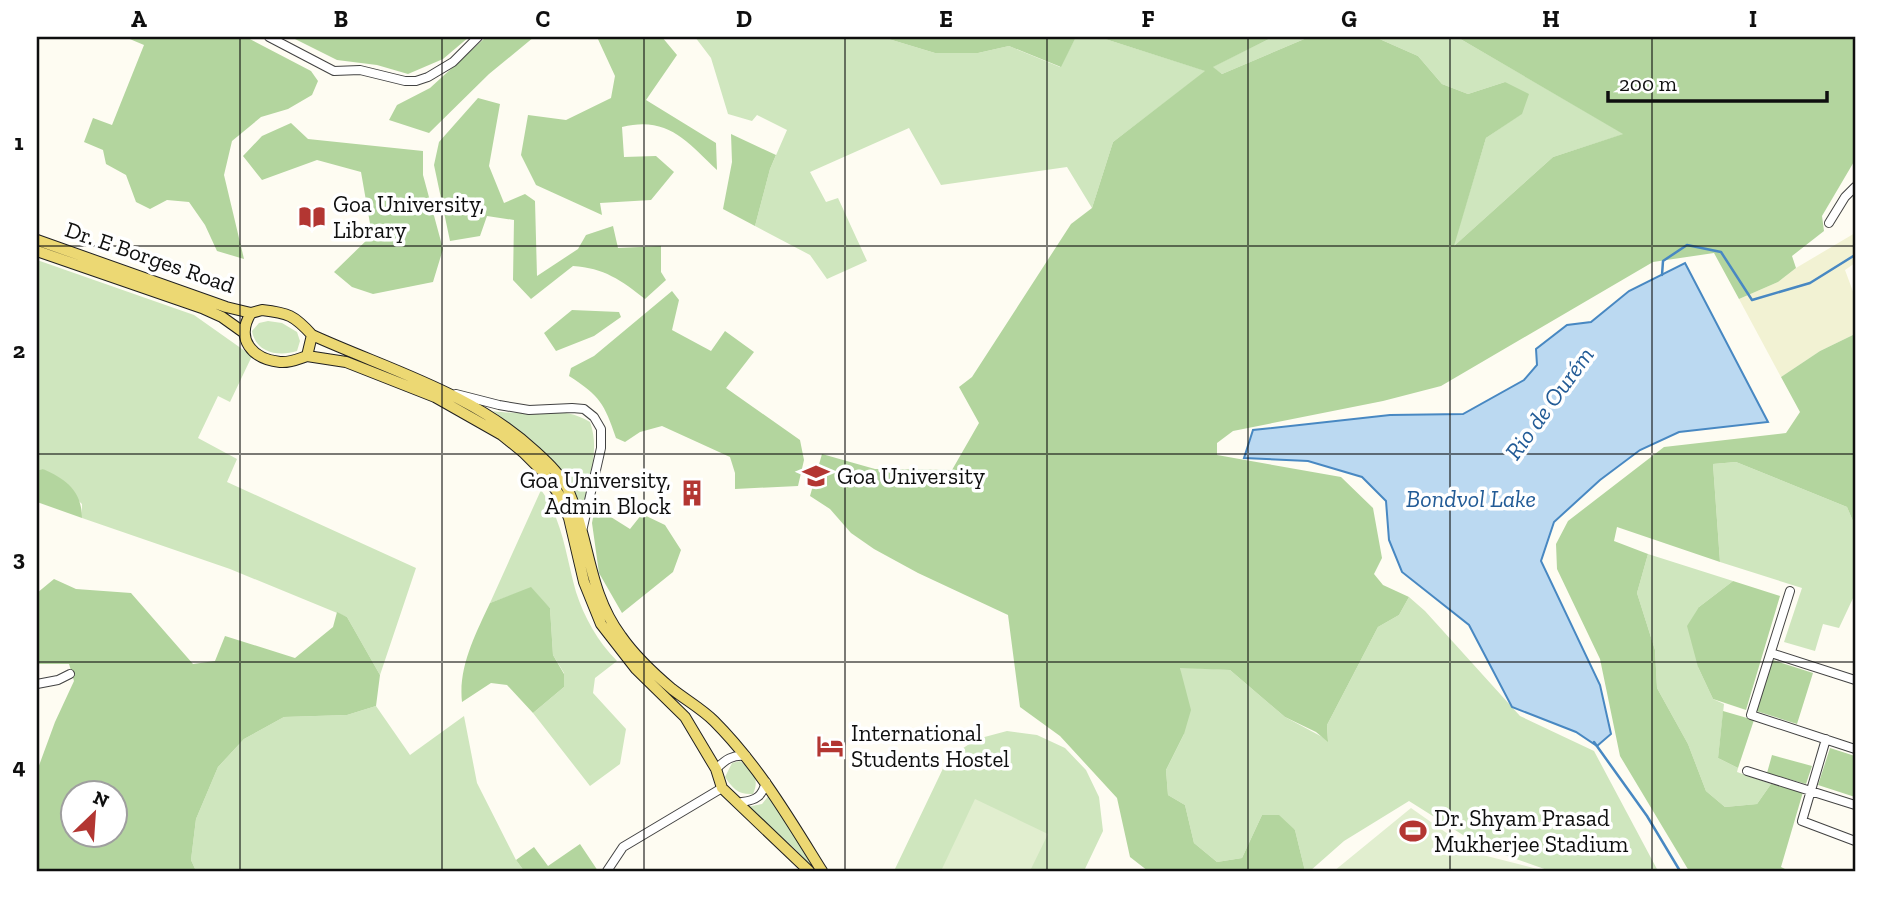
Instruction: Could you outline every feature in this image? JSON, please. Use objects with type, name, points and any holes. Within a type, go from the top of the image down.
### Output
[{"type":"main road","name":"Dr. E Borges Road","points":[[37,240],[226,307],[251,313]]},
{"type":"main road","name":"Dr. E Borges Road","points":[[37,251],[202,308],[222,317],[243,332]]},
{"type":"main road","points":[[809,871],[726,792],[716,769],[685,716],[636,669],[601,624],[584,582],[569,518],[560,496],[544,473],[523,452],[480,421],[435,397],[346,362],[307,356],[290,362],[279,362],[258,355],[245,341],[243,332],[244,323],[251,313],[262,310],[286,312],[299,320],[312,335],[443,390],[507,426],[549,464],[568,489],[582,531],[593,579],[603,606],[621,636],[643,662],[672,689],[712,719],[746,756],[766,782],[822,871]]},
{"type":"main road","points":[[307,356],[312,335]]},
{"type":"main road","points":[[726,792],[742,802]]},
{"type":"street","points":[[270,37],[334,71],[360,69],[405,81],[416,81],[453,62],[478,37]]},
{"type":"street","points":[[1829,223],[1845,197],[1855,187]]},
{"type":"street","points":[[443,390],[529,410],[584,410],[594,418],[601,429],[600,448],[582,531]]},
{"type":"street","points":[[1790,591],[1751,715],[1855,749]]},
{"type":"street","points":[[1771,653],[1855,680]]},
{"type":"street","points":[[37,684],[58,680],[70,674]]},
{"type":"street","points":[[1826,739],[1802,821],[1855,841]]},
{"type":"street","points":[[716,769],[735,754],[746,756]]},
{"type":"street","points":[[1747,771],[1855,805]]},
{"type":"street","points":[[742,802],[757,799],[763,793],[766,782]]},
{"type":"street","points":[[607,871],[623,847],[726,792]]},
{"type":"green space","points":[[125,37],[246,37],[311,71],[318,81],[312,95],[288,109],[261,117],[232,141],[224,175],[244,259],[217,251],[205,225],[189,202],[167,200],[150,209],[136,202],[126,175],[106,164],[103,150],[84,142],[93,118],[112,125],[144,45]]},
{"type":"green space","points":[[291,37],[469,37],[443,59],[408,74],[377,65],[337,60]]},
{"type":"green space","points":[[486,37],[534,37],[489,74],[429,133],[389,120],[397,105],[430,88]]},
{"type":"green space","points":[[597,37],[662,37],[677,55],[646,100],[716,143],[717,170],[696,149],[675,134],[664,128],[638,124],[622,127],[624,157],[656,156],[674,172],[651,200],[600,203],[602,215],[536,185],[521,155],[528,115],[566,120],[611,98],[615,76]]},
{"type":"green space","points":[[695,37],[882,37],[935,53],[978,53],[1009,46],[1060,67],[1076,37],[1099,37],[1206,71],[1113,142],[1092,208],[1067,167],[941,185],[909,128],[810,172],[826,202],[838,198],[867,261],[827,279],[810,255],[755,226],[770,169],[787,130],[757,115],[752,121],[728,114],[711,58]]},
{"type":"green space","points":[[882,37],[1076,37],[1061,67],[1009,46],[978,53],[935,53]]},
{"type":"green space","points":[[1099,37],[1273,37],[1213,67],[1222,74],[1309,37],[1375,37],[1418,56],[1442,84],[1468,94],[1505,82],[1529,94],[1522,114],[1486,138],[1454,246],[1553,157],[1623,134],[1457,37],[1852,37],[1855,45],[1855,160],[1822,216],[1824,231],[1792,256],[1796,268],[1778,282],[1739,299],[1714,253],[1653,262],[1441,386],[1383,401],[1233,431],[1217,443],[1217,455],[1341,477],[1373,508],[1382,558],[1374,574],[1383,585],[1409,597],[1399,615],[1378,627],[1327,725],[1328,742],[1316,732],[1285,717],[1230,670],[1180,668],[1191,710],[1184,734],[1166,770],[1168,795],[1185,805],[1194,843],[1217,862],[1242,858],[1262,815],[1279,815],[1295,830],[1305,871],[1148,871],[1130,857],[1117,798],[1060,736],[1020,707],[1008,615],[874,549],[851,533],[830,509],[810,496],[822,454],[875,469],[952,470],[979,423],[959,387],[972,377],[1071,224],[1092,208],[1113,142],[1205,71]]},
{"type":"green space","points":[[1273,37],[1309,37],[1222,74],[1212,67]]},
{"type":"green space","points":[[1375,37],[1457,37],[1624,134],[1553,157],[1453,247],[1486,138],[1521,114],[1505,82],[1468,94],[1442,84],[1418,56]]},
{"type":"green space","points":[[478,98],[500,104],[489,166],[504,203],[525,194],[535,201],[537,276],[578,249],[586,235],[613,226],[618,248],[661,246],[661,272],[666,280],[645,299],[612,276],[594,269],[573,266],[531,299],[513,280],[514,220],[487,216],[480,236],[450,241],[434,165],[439,142]]},
{"type":"green space","points":[[291,123],[308,139],[423,151],[423,175],[443,249],[433,282],[373,294],[352,287],[334,272],[372,235],[361,172],[317,160],[262,180],[243,156],[262,136]]},
{"type":"green space","points":[[731,134],[776,155],[755,226],[723,209],[732,162]]},
{"type":"green space","points":[[1855,233],[1855,263],[1845,270],[1855,297],[1855,334],[1820,351],[1781,377],[1739,299],[1778,282],[1796,268]]},
{"type":"green space","points":[[37,260],[194,315],[252,356],[230,402],[218,396],[198,438],[237,459],[227,482],[416,568],[380,675],[347,617],[230,569],[82,518],[82,504],[43,469],[37,470]]},
{"type":"green space","points":[[672,291],[679,300],[672,330],[711,351],[725,331],[754,352],[726,388],[800,440],[804,460],[798,486],[735,489],[735,473],[730,457],[662,426],[640,432],[625,442],[616,438],[600,401],[569,376],[571,368],[594,356]]},
{"type":"green space","points":[[572,310],[619,312],[621,317],[594,336],[556,351],[544,333]]},
{"type":"green space","points":[[259,323],[282,323],[297,332],[300,341],[297,351],[283,354],[269,352],[258,344],[252,331]]},
{"type":"green space","points":[[1855,334],[1855,526],[1847,507],[1736,462],[1713,464],[1720,562],[1617,527],[1614,541],[1648,554],[1637,593],[1655,650],[1657,688],[1688,744],[1706,791],[1725,807],[1757,804],[1771,784],[1803,792],[1781,867],[1789,871],[1689,871],[1620,756],[1600,659],[1557,569],[1556,544],[1568,521],[1664,447],[1786,433],[1800,412],[1781,377],[1820,351]]},
{"type":"green space","points":[[493,411],[566,413],[590,422],[594,457],[581,515],[563,473],[530,439]]},
{"type":"green space","points":[[1736,462],[1847,507],[1855,526],[1855,594],[1839,628],[1823,624],[1815,651],[1784,642],[1802,588],[1720,562],[1713,464]]},
{"type":"green space","points":[[43,469],[59,477],[76,493],[82,518],[37,502],[37,470]]},
{"type":"green space","points":[[541,490],[559,526],[583,611],[592,629],[617,661],[595,678],[593,693],[626,729],[620,764],[590,786],[533,713],[564,687],[564,673],[553,655],[550,608],[531,588],[490,603]]},
{"type":"green space","points":[[595,507],[630,529],[642,514],[665,525],[681,550],[673,572],[622,613],[599,573],[592,523]]},
{"type":"green space","points":[[1648,554],[1733,581],[1699,607],[1698,667],[1713,699],[1724,704],[1718,758],[1738,768],[1737,772],[1771,784],[1757,804],[1725,807],[1706,791],[1688,744],[1657,688],[1655,650],[1637,593]]},
{"type":"green space","points":[[54,579],[76,589],[131,593],[193,664],[215,661],[225,636],[295,658],[333,627],[337,612],[347,617],[380,675],[376,706],[347,715],[284,717],[244,739],[218,767],[196,819],[191,860],[196,871],[37,871],[37,771],[74,681],[69,664],[37,664],[37,593]]},
{"type":"green space","points":[[1733,581],[1780,596],[1746,710],[1713,699],[1698,667],[1687,626],[1699,607]]},
{"type":"green space","points":[[531,587],[550,608],[553,655],[564,674],[564,687],[533,713],[507,685],[491,683],[462,702],[465,663],[490,603]]},
{"type":"green space","points":[[1409,597],[1425,611],[1520,716],[1594,751],[1658,871],[1550,871],[1482,847],[1409,801],[1344,841],[1310,871],[1305,871],[1295,830],[1262,815],[1242,858],[1217,862],[1194,843],[1185,805],[1168,795],[1166,770],[1184,734],[1180,667],[1230,670],[1285,717],[1328,740],[1327,725],[1378,627],[1399,615]]},
{"type":"green space","points":[[1773,660],[1813,673],[1797,724],[1756,711]]},
{"type":"green space","points":[[376,706],[410,755],[464,716],[477,783],[524,871],[196,871],[191,860],[196,819],[218,767],[244,739],[284,717],[347,715]]},
{"type":"green space","points":[[1723,711],[1754,720],[1738,768],[1718,758]]},
{"type":"green space","points":[[1007,731],[1037,735],[1065,748],[1086,770],[1099,797],[1103,831],[1084,871],[894,871],[948,758],[977,739]]},
{"type":"green space","points":[[1830,748],[1855,756],[1855,797],[1818,785]]},
{"type":"green space","points":[[1772,755],[1812,766],[1806,784],[1767,773]]},
{"type":"green space","points":[[740,761],[754,775],[756,784],[753,794],[737,790],[725,777],[732,763]]},
{"type":"green space","points":[[770,794],[815,871],[796,850],[747,807],[762,804]]},
{"type":"green space","points":[[975,799],[1048,834],[1030,871],[941,871]]},
{"type":"green space","name":"Dr. Shyam Prasad Mukherjee Stadium","points":[[1411,808],[1475,853],[1545,871],[1334,871]]},
{"type":"green space","points":[[580,844],[598,871],[524,871],[516,860],[534,847],[548,866]]},
{"type":"water","name":"Bondvol Lake","points":[[1685,263],[1768,422],[1679,432],[1640,450],[1600,480],[1554,522],[1541,561],[1600,685],[1611,734],[1597,746],[1576,732],[1512,707],[1469,625],[1402,572],[1389,540],[1386,501],[1362,477],[1308,461],[1244,458],[1253,430],[1390,415],[1463,414],[1524,380],[1537,365],[1536,349],[1567,325],[1591,322],[1629,291]]},
{"type":"waterway","name":"Rio de Ourém","points":[[1662,275],[1663,261],[1687,245],[1721,252],[1752,300],[1810,283],[1855,255]]},
{"type":"waterway","name":"Rio de Ourém","points":[[1594,742],[1647,816],[1680,871]]},
{"type":"place","name":"Goa University, Library","points":[[312,217]]},
{"type":"place","name":"Goa University","points":[[816,476]]},
{"type":"place","name":"Goa University, Admin Block","points":[[692,493]]},
{"type":"place","name":"International Students Hostel","points":[[830,746]]},
{"type":"place","name":"Dr. Shyam Prasad Mukherjee Stadium","points":[[1413,831]]}]
